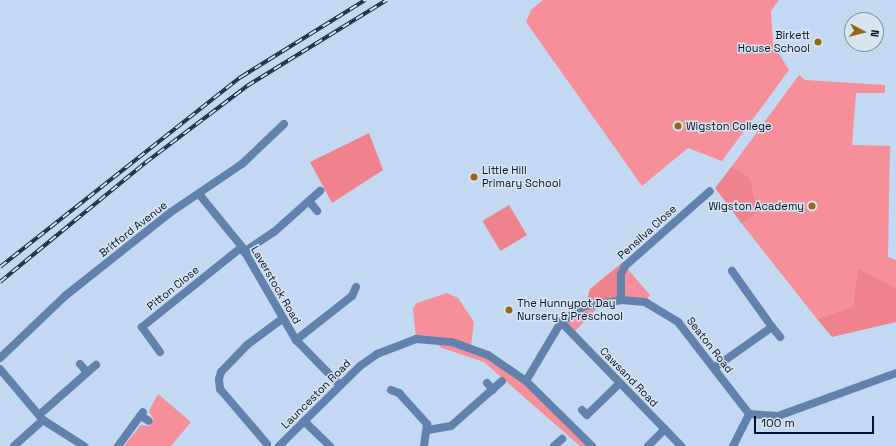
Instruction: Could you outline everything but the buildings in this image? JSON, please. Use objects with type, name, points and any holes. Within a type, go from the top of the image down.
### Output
[{"type":"street","name":"Britford Avenue","points":[[0,358],[65,296],[199,194],[242,164],[284,124]]},
{"type":"street","points":[[243,249],[274,232],[320,191]]},
{"type":"street","name":"Pensilva Close","points":[[621,300],[621,274],[625,266],[710,191]]},
{"type":"street","name":"Laverstock Road","points":[[199,194],[243,249],[282,319],[296,340],[339,384]]},
{"type":"street","points":[[309,201],[317,211]]},
{"type":"street","name":"Pitton Close","points":[[160,352],[142,327],[243,249]]},
{"type":"street","points":[[732,271],[780,337]]},
{"type":"street","points":[[296,340],[356,298],[356,287]]},
{"type":"street","name":"Seaton Road","points":[[526,381],[561,322],[585,306],[621,300],[645,302],[664,312],[678,322],[749,414]]},
{"type":"street","points":[[267,444],[220,389],[218,379],[221,372],[247,344],[282,319]]},
{"type":"street","name":"Cawsand Road","points":[[561,322],[681,446]]},
{"type":"street","points":[[714,368],[772,327]]},
{"type":"street","name":"Launceston Road","points":[[279,446],[339,384],[378,354],[416,339],[470,347],[526,381],[592,446]]},
{"type":"street","points":[[80,364],[86,372]]},
{"type":"street","points":[[14,446],[86,372],[96,365]]},
{"type":"street","points":[[0,369],[41,417],[84,446]]},
{"type":"street","points":[[733,446],[749,414],[778,416],[896,373]]},
{"type":"street","points":[[428,430],[451,426],[502,381]]},
{"type":"street","points":[[487,383],[493,390]]},
{"type":"street","points":[[582,410],[588,415],[620,384]]},
{"type":"street","points":[[391,390],[399,393],[428,430]]},
{"type":"street","points":[[118,446],[142,414],[149,421]]},
{"type":"street","points":[[304,421],[330,446]]},
{"type":"street","points":[[648,446],[665,429]]},
{"type":"street","points":[[424,446],[428,430]]},
{"type":"street","points":[[554,446],[562,439]]},
{"type":"shaded area","name":"Wigston College","points":[[543,0],[779,0],[771,11],[773,44],[789,70],[722,161],[688,148],[642,186],[526,22],[531,10]]},
{"type":"shaded area","name":"Wigston Academy","points":[[799,75],[805,80],[885,85],[885,93],[856,93],[852,145],[890,146],[888,257],[896,260],[896,288],[858,270],[853,306],[817,319],[742,224],[758,212],[750,178],[732,166]]},
{"type":"shaded area","points":[[369,133],[383,170],[332,203],[310,162]]},
{"type":"shaded area","points":[[732,166],[750,178],[758,212],[742,224],[715,188]]},
{"type":"shaded area","points":[[509,205],[527,235],[500,251],[482,221]]},
{"type":"shaded area","points":[[623,262],[621,300],[585,306],[590,289]]},
{"type":"shaded area","points":[[625,266],[650,295],[645,302],[621,300]]},
{"type":"shaded area","points":[[858,269],[896,288],[896,322],[832,337],[817,319],[853,306]]},
{"type":"shaded area","points":[[447,293],[458,298],[474,322],[471,347],[509,368],[592,446],[580,446],[484,362],[442,348],[432,340],[416,339],[413,308],[417,303]]},
{"type":"shaded area","points":[[604,301],[575,331],[561,322]]},
{"type":"shaded area","points":[[158,394],[191,422],[171,446],[124,446],[141,425],[150,426],[154,420],[149,411]]},
{"type":"railway","points":[[0,267],[241,77],[365,0]]},
{"type":"railway","points":[[0,282],[145,163],[247,86],[387,0]]},
{"type":"place","name":"Birkett House School","points":[[818,42]]},
{"type":"place","name":"Wigston College","points":[[678,126]]},
{"type":"place","name":"Little Hill Primary School","points":[[474,177]]},
{"type":"place","name":"Wigston Academy","points":[[812,206]]},
{"type":"place","name":"The Hunnypot Day Nursery & Preschool","points":[[509,310]]}]
